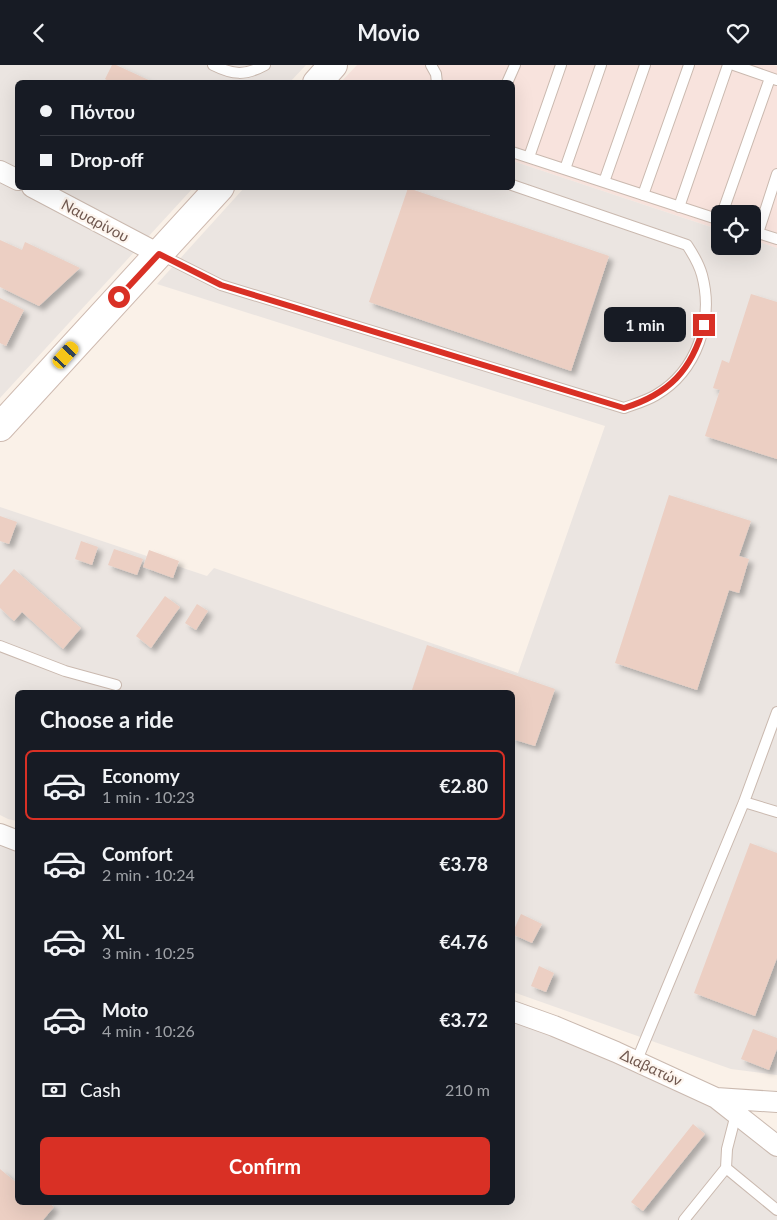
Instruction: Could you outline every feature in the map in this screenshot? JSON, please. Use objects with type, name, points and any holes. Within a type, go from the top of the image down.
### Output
[{"type":"street","points":[[320,80],[333,65]]},
{"type":"street","points":[[0,171],[15,178]]},
{"type":"street","name":"Ναυαρίνου","points":[[38,190],[159,254]]},
{"type":"street","points":[[0,427],[217,190]]},
{"type":"street","points":[[0,834],[15,840]]},
{"type":"street","name":"Διαβατών","points":[[515,1012],[636,1060],[716,1098],[777,1146]]},
{"type":"street","points":[[716,1098],[777,1102]]},
{"type":"lane","points":[[212,65],[238,74],[266,65]]},
{"type":"lane","points":[[431,65],[437,80]]},
{"type":"lane","points":[[508,80],[515,65]]},
{"type":"lane","points":[[529,157],[561,65]]},
{"type":"lane","points":[[565,169],[601,65]]},
{"type":"lane","points":[[604,182],[645,65]]},
{"type":"lane","points":[[643,195],[689,65]]},
{"type":"lane","points":[[679,207],[728,65]]},
{"type":"lane","points":[[725,205],[774,79],[734,65]]},
{"type":"lane","points":[[515,153],[711,217]]},
{"type":"lane","points":[[761,216],[777,174]]},
{"type":"lane","points":[[159,254],[221,285],[624,408],[641,403],[657,395],[683,371],[700,341],[704,325],[706,308],[702,274],[696,259],[687,245],[515,186]]},
{"type":"lane","points":[[761,234],[777,239]]},
{"type":"lane","points":[[0,647],[65,671],[116,685]]},
{"type":"lane","points":[[636,1060],[744,802],[777,712]]},
{"type":"lane","points":[[744,802],[777,812]]},
{"type":"lane","points":[[684,1220],[726,1168],[727,1149],[736,1114]]},
{"type":"lane","points":[[726,1168],[777,1210]]},
{"type":"shaded area","points":[[0,65],[306,65],[292,80],[15,80],[15,190],[191,190],[0,398]]},
{"type":"shaded area","points":[[357,65],[777,66],[777,248],[761,243],[761,205],[711,205],[711,227],[515,162],[515,80],[343,80]]},
{"type":"shaded area","points":[[515,162],[711,227],[711,255],[761,255],[761,243],[777,248],[777,1075],[731,1069],[515,993],[515,690],[15,690],[15,821],[0,815],[0,507],[207,576],[214,568],[518,673],[605,426],[157,284],[242,190],[515,190]]},
{"type":"shaded area","points":[[0,839],[15,846],[15,1205],[515,1205],[515,1019],[704,1099],[777,1156],[777,1220],[0,1220]]},
{"type":"building","points":[[112,65],[116,65],[148,80],[107,80],[105,79]]},
{"type":"building","points":[[407,190],[414,190],[609,256],[571,371],[369,302]]},
{"type":"building","points":[[0,240],[22,250],[25,242],[80,268],[39,306],[0,287]]},
{"type":"building","points":[[751,294],[777,302],[777,459],[705,436],[720,390],[713,388],[722,360],[729,363]]},
{"type":"building","points":[[0,298],[24,310],[6,346],[0,343]]},
{"type":"building","points":[[669,495],[751,521],[739,556],[749,559],[739,593],[729,590],[697,690],[615,663]]},
{"type":"building","points":[[0,516],[17,522],[9,544],[0,541]]},
{"type":"building","points":[[81,541],[98,547],[92,565],[75,559]]},
{"type":"building","points":[[114,549],[143,559],[137,575],[108,565]]},
{"type":"building","points":[[149,550],[179,561],[173,578],[143,567]]},
{"type":"building","points":[[14,569],[81,628],[63,649],[22,612],[14,621],[0,608],[0,585]]},
{"type":"building","points":[[165,596],[180,607],[151,648],[136,636]]},
{"type":"building","points":[[197,604],[208,611],[196,630],[185,623]]},
{"type":"building","points":[[427,645],[555,689],[535,746],[515,740],[515,690],[412,690]]},
{"type":"building","points":[[750,843],[777,853],[777,958],[755,1016],[694,993]]},
{"type":"building","points":[[521,914],[542,924],[532,943],[515,935],[515,927]]},
{"type":"building","points":[[539,966],[554,973],[546,992],[531,986]]},
{"type":"building","points":[[753,1029],[777,1038],[777,1049],[769,1070],[741,1059]]},
{"type":"building","points":[[693,1124],[705,1134],[643,1211],[631,1202]]},
{"type":"building","points":[[0,1169],[15,1182],[15,1205],[52,1205],[54,1207],[43,1220],[0,1220]]},
{"type":"route","points":[[119,297],[159,254],[221,285],[624,408],[641,403],[657,395],[671,384],[693,357],[704,325]]}]
